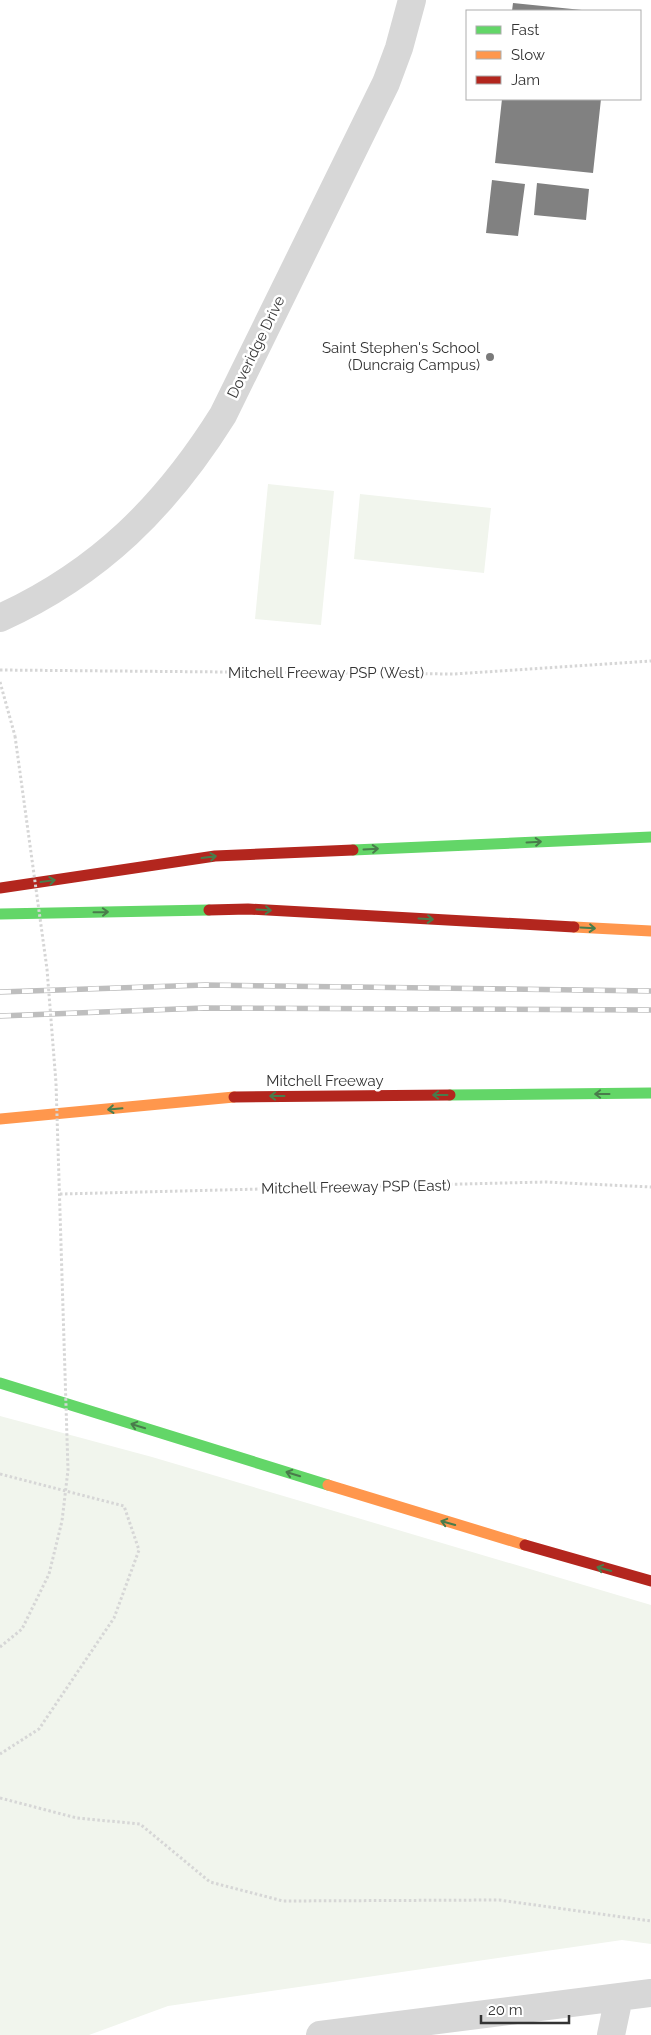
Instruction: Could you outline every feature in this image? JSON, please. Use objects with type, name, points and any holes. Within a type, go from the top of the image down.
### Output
[{"type":"highway","points":[[0,888],[215,856],[651,837]]},
{"type":"highway","points":[[0,914],[248,910],[651,931]]},
{"type":"highway","name":"Mitchell Freeway","points":[[0,1119],[250,1096],[651,1093]]},
{"type":"highway","points":[[0,1383],[429,1517],[651,1581]]},
{"type":"street","name":"Doveridge Drive","points":[[0,618],[48,593],[107,552],[160,502],[204,446],[223,415],[386,82],[399,48],[412,0]]},
{"type":"street","points":[[320,2035],[651,1992]]},
{"type":"street","points":[[611,2035],[618,1997]]},
{"type":"path","name":"Mitchell Freeway PSP (West)","points":[[0,670],[454,674],[651,661]]},
{"type":"path","points":[[0,682],[15,736],[48,969],[56,1083],[68,1470],[62,1521],[50,1574],[22,1629],[0,1647]]},
{"type":"path","name":"Mitchell Freeway PSP (East)","points":[[60,1194],[545,1182],[651,1187]]},
{"type":"path","points":[[0,1474],[124,1506],[139,1550],[114,1618],[39,1729],[0,1754]]},
{"type":"path","points":[[0,1798],[77,1818],[140,1824],[210,1882],[282,1901],[498,1900],[651,1921]]},
{"type":"shaded area","points":[[268,484],[334,491],[321,625],[255,619]]},
{"type":"shaded area","points":[[360,494],[491,508],[484,573],[354,559]]},
{"type":"shaded area","points":[[0,1416],[152,1457],[651,1605],[651,1944],[622,1940],[168,2006],[89,2035],[0,2035]]},
{"type":"building","points":[[513,3],[582,10],[512,10]]},
{"type":"building","points":[[502,100],[601,100],[593,173],[495,163]]},
{"type":"building","points":[[492,180],[525,184],[518,236],[486,233]]},
{"type":"building","points":[[537,183],[589,189],[586,220],[534,215]]},
{"type":"railway","points":[[0,992],[205,985],[651,991]]},
{"type":"railway","points":[[0,1016],[204,1008],[651,1010]]},
{"type":"traffic: fast","points":[[353,850],[651,837]]},
{"type":"traffic: fast","points":[[0,914],[209,910]]},
{"type":"traffic: fast","points":[[450,1095],[651,1093]]},
{"type":"traffic: fast","points":[[0,1383],[328,1485]]},
{"type":"traffic: slow","points":[[574,927],[651,931]]},
{"type":"traffic: slow","points":[[0,1119],[234,1097]]},
{"type":"traffic: slow","points":[[328,1485],[525,1545]]},
{"type":"traffic: jam","points":[[0,888],[215,856],[353,850]]},
{"type":"traffic: jam","points":[[209,910],[248,909],[574,927]]},
{"type":"traffic: jam","points":[[234,1097],[450,1095]]},
{"type":"traffic: jam","points":[[525,1545],[651,1581]]},
{"type":"place","name":"Saint Stephen's School (Duncraig Campus)","points":[[490,357]]}]
